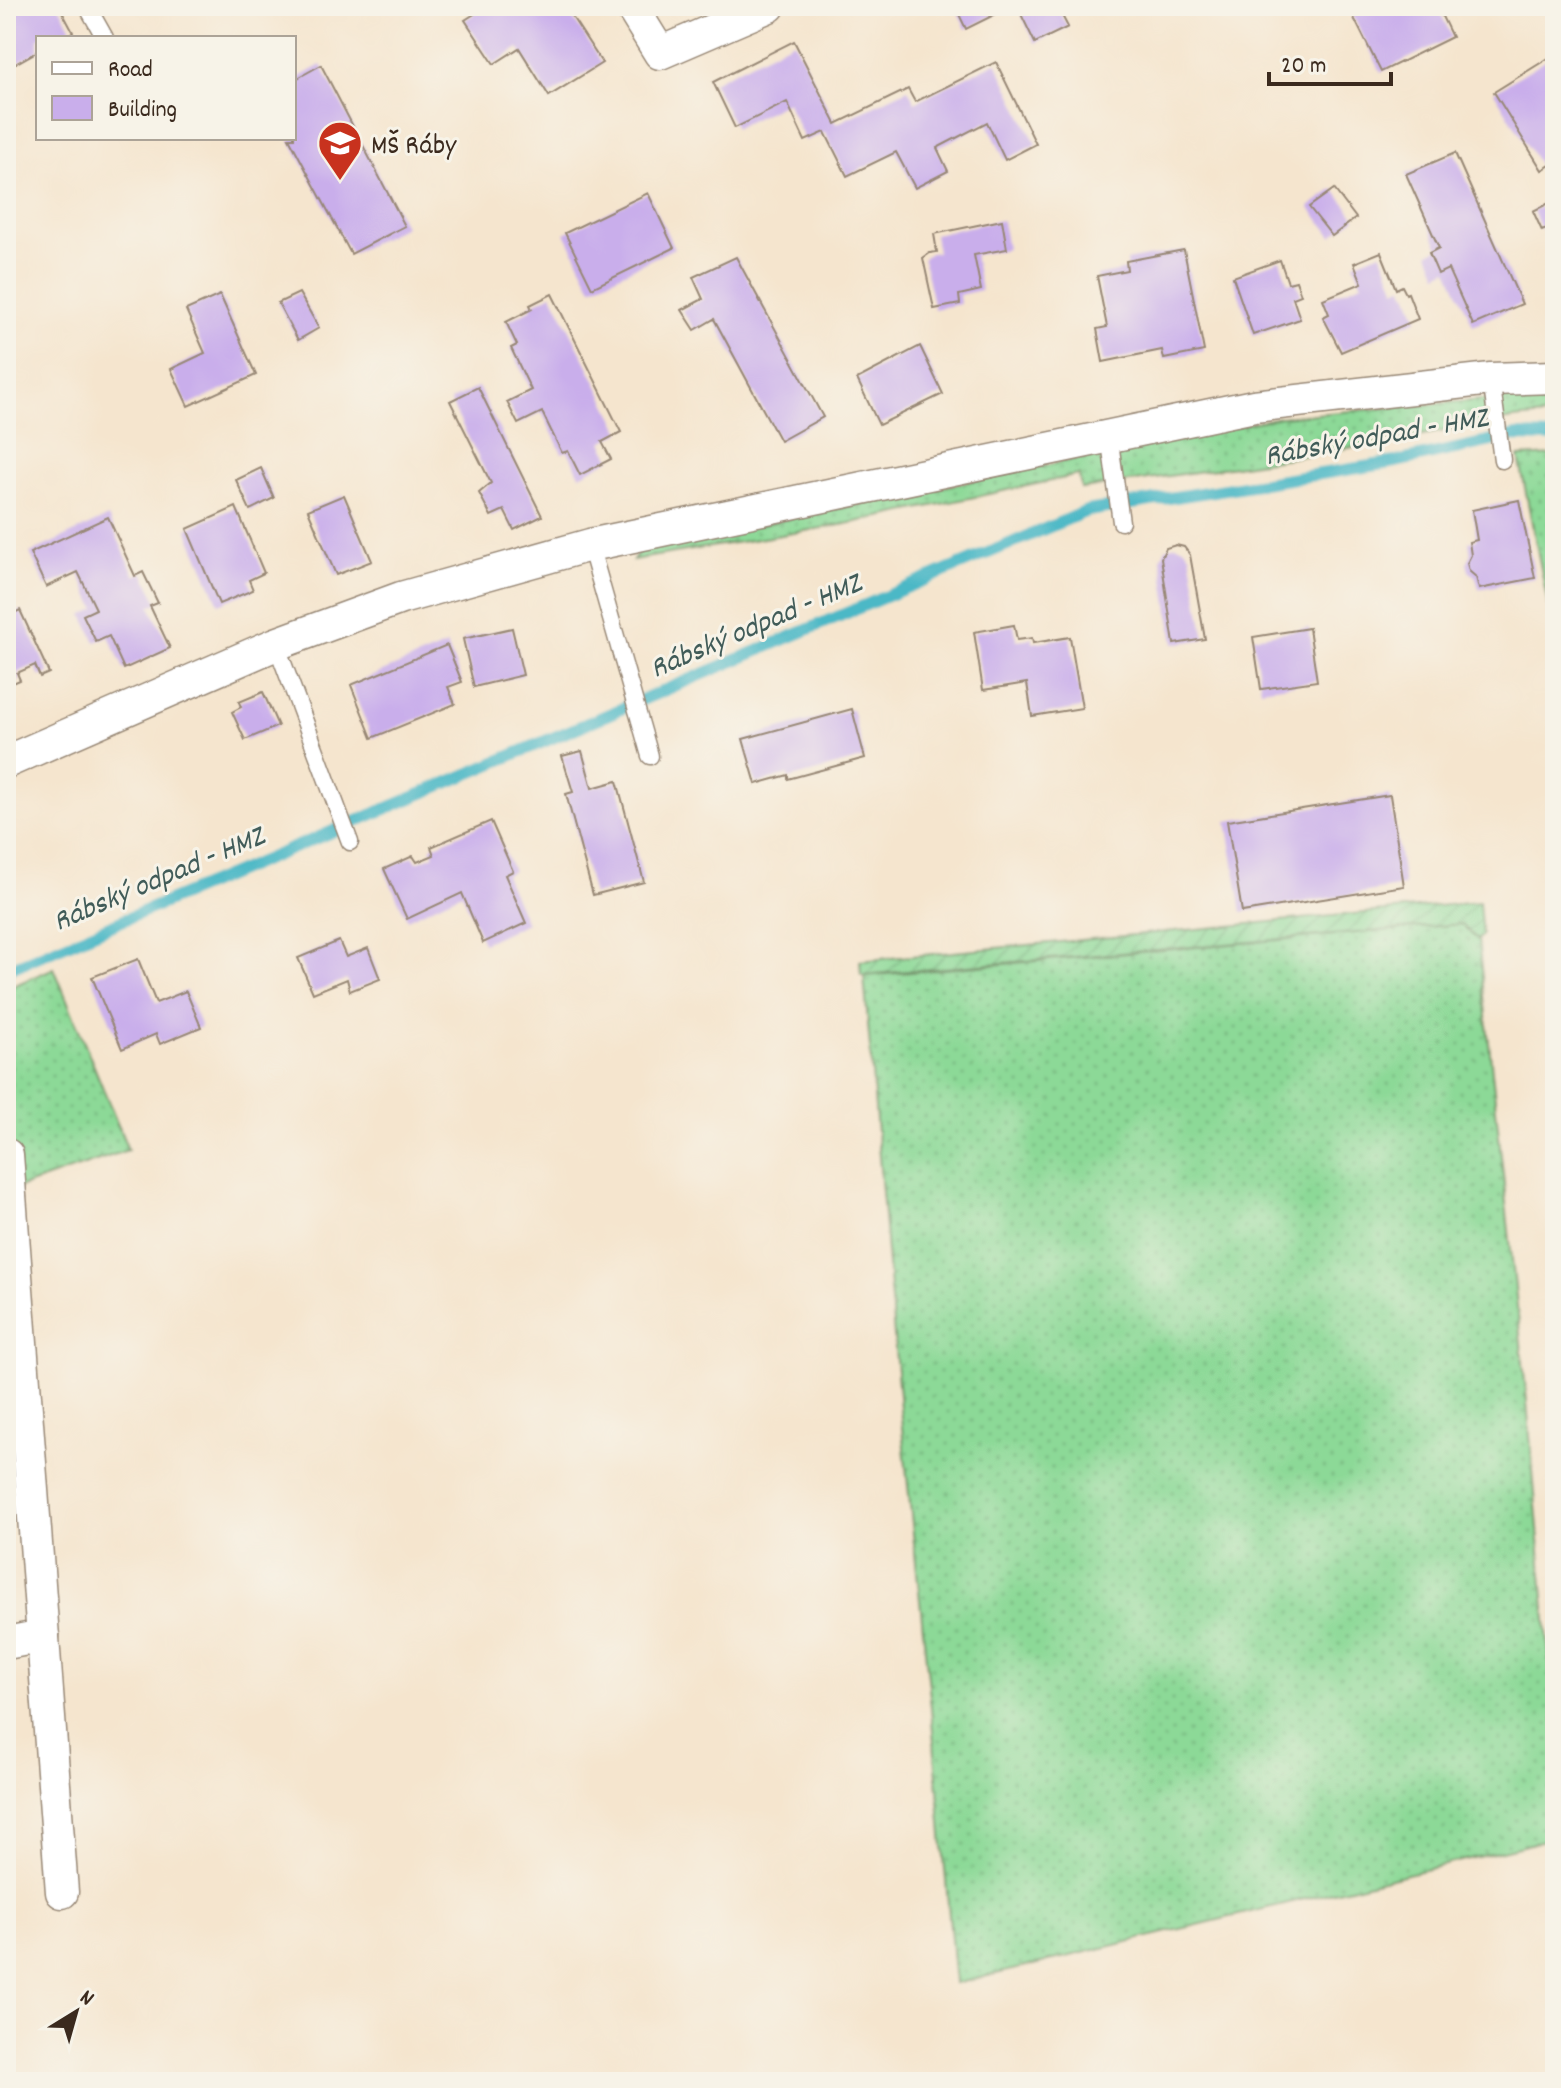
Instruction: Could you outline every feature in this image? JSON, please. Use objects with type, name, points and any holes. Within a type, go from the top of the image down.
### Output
[{"type":"street","points":[[631,6],[660,53],[769,6]]},
{"type":"street","points":[[6,762],[276,644],[401,598],[590,545],[1254,406],[1491,379],[1555,377]]},
{"type":"street","points":[[7,1155],[62,1892]]},
{"type":"street","points":[[6,1643],[43,1636]]},
{"type":"lane","points":[[87,6],[104,36]]},
{"type":"lane","points":[[1491,379],[1502,460]]},
{"type":"lane","points":[[1109,435],[1121,522]]},
{"type":"lane","points":[[590,545],[650,756]]},
{"type":"lane","points":[[276,644],[350,842]]},
{"type":"green space","points":[[1555,394],[1555,415],[1513,419],[1302,456],[1081,489],[1079,475],[846,524],[633,560],[639,550],[1280,417]]},
{"type":"green space","points":[[1555,455],[1555,640],[1519,457]]},
{"type":"green space","points":[[1479,902],[1482,935],[1478,940],[1461,924],[861,975],[860,961]]},
{"type":"green space","points":[[1461,924],[1478,940],[1526,1391],[1555,1723],[1555,1838],[955,1984],[900,1408],[864,976]]},
{"type":"green space","points":[[54,968],[128,1150],[6,1192],[6,989]]},
{"type":"building","points":[[6,6],[59,6],[73,32],[66,36],[36,36],[36,52],[6,69]]},
{"type":"building","points":[[487,6],[515,6],[517,9],[521,6],[565,6],[602,63],[549,96],[519,48],[494,64],[465,20]]},
{"type":"building","points":[[955,6],[1012,6],[966,29]]},
{"type":"building","points":[[1017,6],[1057,6],[1068,27],[1035,43]]},
{"type":"building","points":[[1348,6],[1437,6],[1452,37],[1381,72]]},
{"type":"building","points":[[794,41],[836,124],[908,89],[915,102],[996,62],[1036,144],[1005,160],[987,122],[937,148],[948,171],[915,188],[896,152],[847,176],[825,132],[805,141],[787,102],[735,128],[713,82]]},
{"type":"building","points":[[1555,54],[1555,162],[1542,170],[1494,92]]},
{"type":"building","points":[[321,65],[405,226],[351,254],[290,140],[296,140],[296,79]]},
{"type":"building","points":[[1455,153],[1522,304],[1473,325],[1448,269],[1438,274],[1429,253],[1439,248],[1406,174]]},
{"type":"building","points":[[1334,189],[1356,218],[1332,236],[1309,207]]},
{"type":"building","points":[[648,193],[674,248],[592,288],[565,233]]},
{"type":"building","points":[[1555,200],[1555,225],[1542,231],[1533,211]]},
{"type":"building","points":[[1002,220],[1007,249],[974,255],[981,290],[959,295],[960,304],[934,309],[923,258],[937,252],[934,234]]},
{"type":"building","points":[[1184,250],[1204,351],[1164,359],[1162,350],[1103,362],[1097,329],[1107,327],[1097,276],[1127,270],[1126,261]]},
{"type":"building","points":[[1381,252],[1396,289],[1402,286],[1408,293],[1418,319],[1341,352],[1323,317],[1329,314],[1323,299],[1362,283],[1354,263]]},
{"type":"building","points":[[736,257],[823,417],[780,441],[714,319],[695,330],[682,310],[703,299],[693,277]]},
{"type":"building","points":[[1280,260],[1288,283],[1296,281],[1301,295],[1293,298],[1300,319],[1253,335],[1233,277]]},
{"type":"building","points":[[299,293],[319,328],[298,340],[278,303]]},
{"type":"building","points":[[552,294],[621,432],[602,442],[611,459],[580,475],[568,451],[562,453],[542,412],[518,424],[507,402],[531,390],[511,348],[517,345],[506,322],[532,309],[530,305]]},
{"type":"building","points":[[220,295],[256,375],[188,406],[171,369],[205,353],[186,310]]},
{"type":"building","points":[[920,346],[943,394],[879,425],[857,379]]},
{"type":"building","points":[[478,387],[542,516],[514,530],[504,510],[491,516],[479,493],[491,483],[450,401]]},
{"type":"building","points":[[261,468],[274,498],[250,510],[236,480]]},
{"type":"building","points":[[344,495],[372,561],[336,575],[308,510]]},
{"type":"building","points":[[1519,500],[1535,578],[1479,589],[1467,563],[1471,555],[1469,542],[1477,540],[1472,510]]},
{"type":"building","points":[[236,507],[264,573],[249,580],[253,590],[219,604],[187,529]]},
{"type":"building","points":[[108,517],[135,576],[143,572],[158,603],[150,606],[170,648],[124,669],[109,636],[96,642],[83,615],[96,609],[78,572],[46,587],[30,553]]},
{"type":"building","points":[[1176,545],[1184,547],[1190,555],[1205,639],[1174,644],[1161,558],[1166,548]]},
{"type":"building","points":[[20,610],[49,673],[40,677],[35,665],[17,673],[20,680],[6,686],[6,617]]},
{"type":"building","points":[[1014,625],[1017,640],[1032,638],[1033,643],[1070,637],[1082,708],[1032,716],[1027,683],[983,690],[974,632]]},
{"type":"building","points":[[512,628],[523,675],[474,687],[463,639]]},
{"type":"building","points":[[1309,628],[1317,681],[1261,689],[1253,637]]},
{"type":"building","points":[[447,645],[462,682],[448,687],[455,704],[372,738],[351,685]]},
{"type":"building","points":[[263,692],[278,726],[245,740],[232,712],[241,707],[239,702]]},
{"type":"building","points":[[852,709],[865,758],[788,779],[788,775],[756,784],[743,739]]},
{"type":"building","points":[[582,751],[592,788],[617,781],[644,882],[593,895],[566,794],[573,792],[562,756]]},
{"type":"building","points":[[1390,795],[1404,886],[1242,912],[1227,821]]},
{"type":"building","points":[[491,821],[513,871],[505,875],[526,923],[483,943],[462,893],[407,919],[384,869],[413,856],[417,862],[434,855],[431,847]]},
{"type":"building","points":[[339,941],[346,957],[368,948],[380,979],[350,991],[347,979],[313,993],[298,958]]},
{"type":"building","points":[[138,959],[156,1003],[186,991],[201,1027],[160,1044],[156,1034],[122,1049],[92,977]]},
{"type":"waterway","name":"Rábský odpad - HMZ","points":[[6,970],[1087,511],[1396,462],[1515,436],[1555,437]]},
{"type":"place","name":"MŠ Ráby","points":[[340,182]]}]
